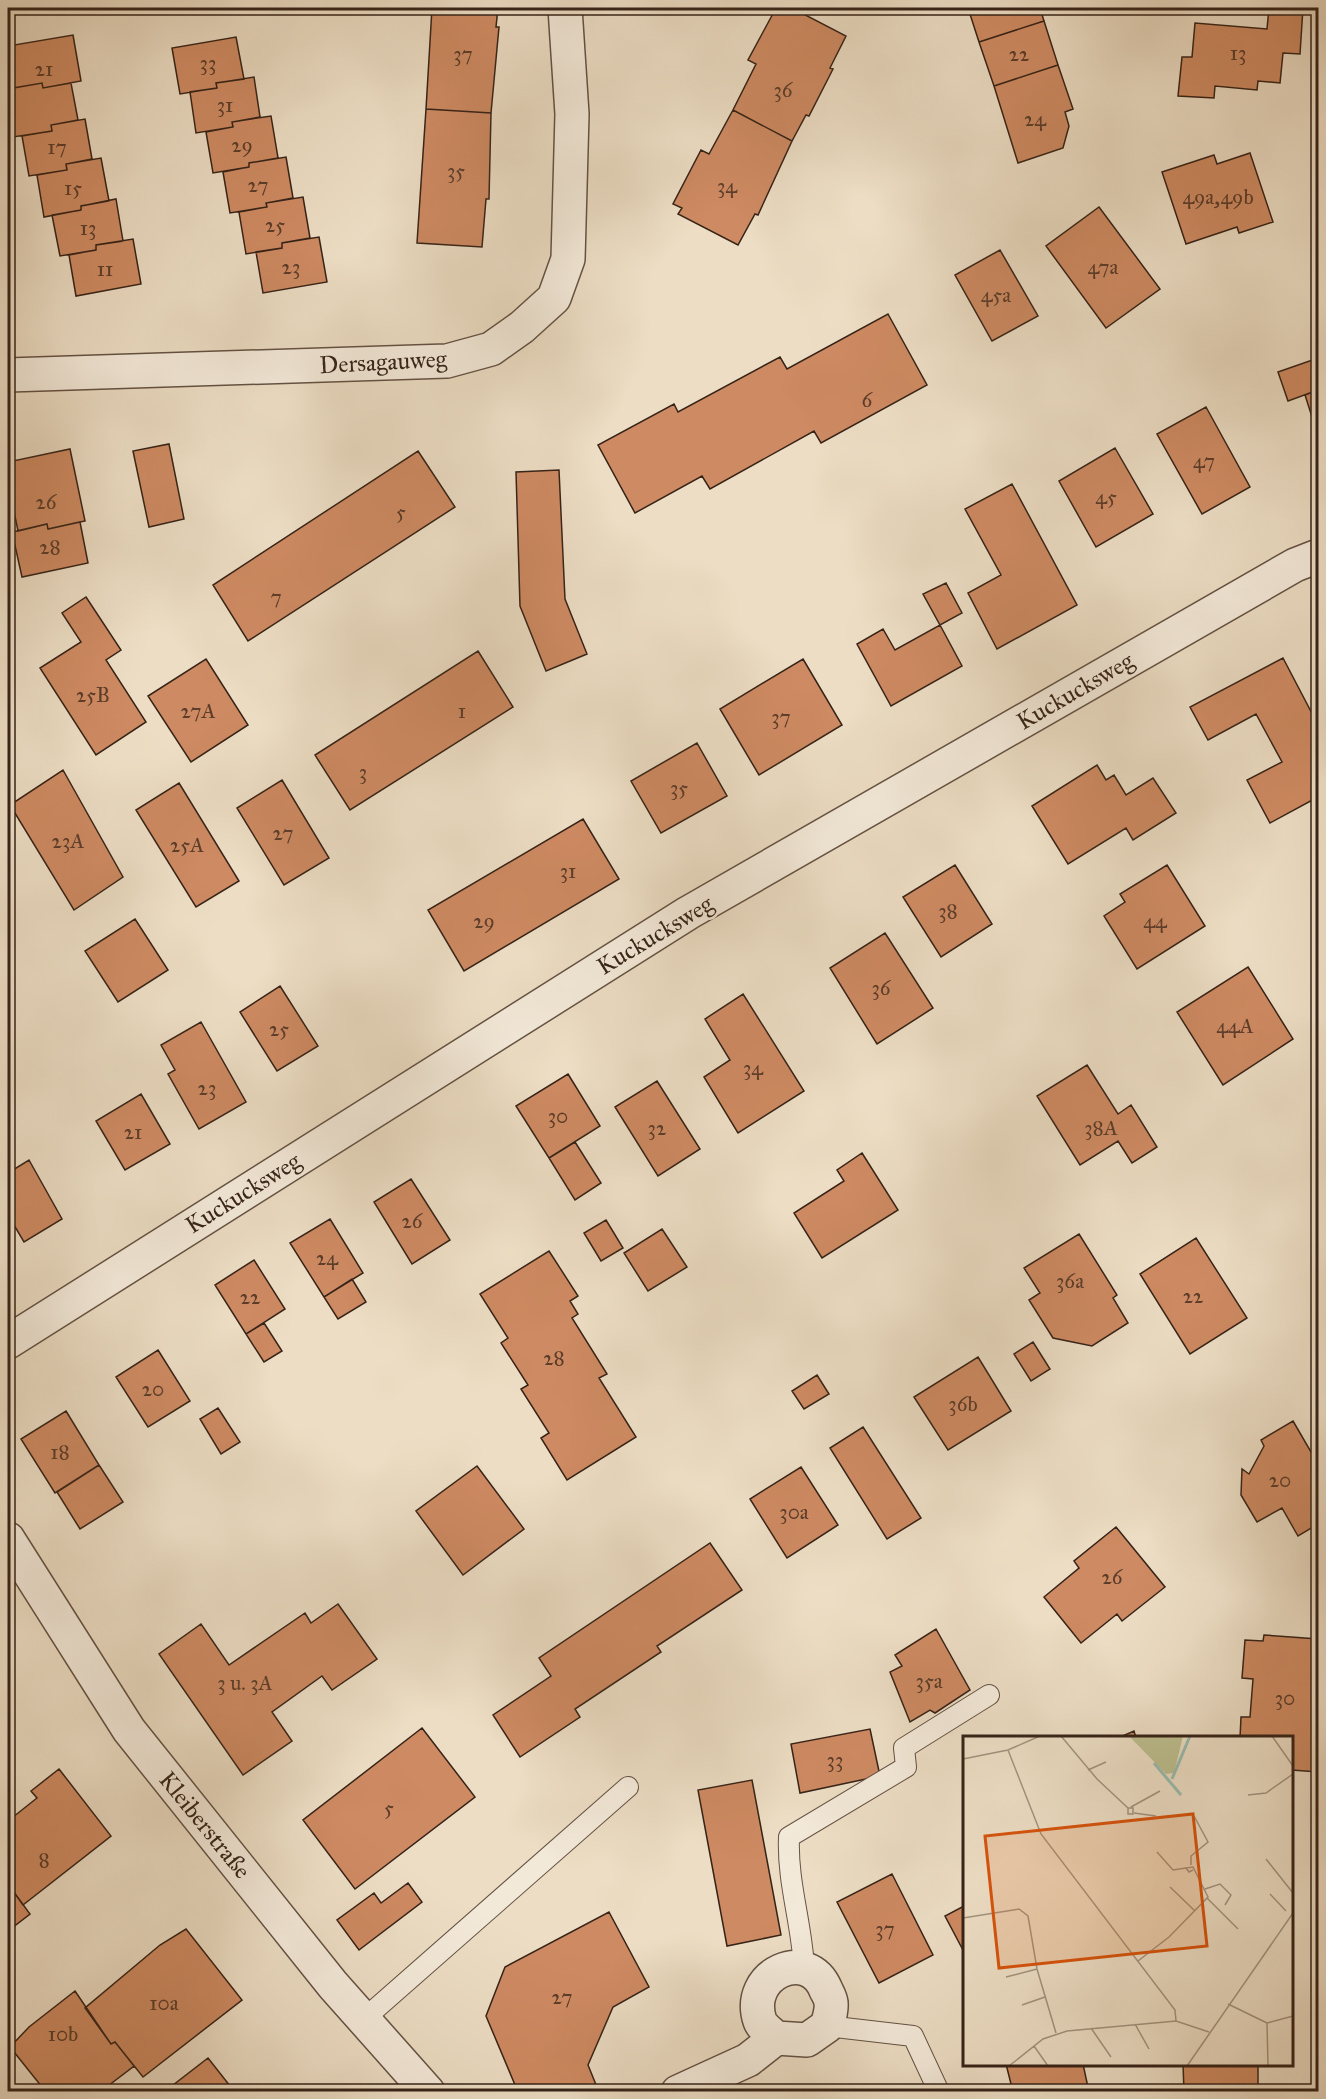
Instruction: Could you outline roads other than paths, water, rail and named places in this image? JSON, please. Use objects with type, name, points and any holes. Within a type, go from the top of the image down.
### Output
[{"type":"street","name":"Dersagauweg","points":[[8,375],[447,361],[491,349],[522,327],[554,298],[568,259],[572,114],[565,8]]},
{"type":"street","name":"Kuckucksweg","points":[[8,1342],[688,913],[1285,571],[1318,556]]},
{"type":"street","name":"Kleiberstraße","points":[[8,1539],[129,1730],[333,1985],[428,2091]]},
{"type":"street","points":[[784,1968],[804,1968],[822,1979],[831,2002],[827,2026],[807,2040],[776,2038],[760,2022],[757,1997],[766,1979],[784,1968]]},
{"type":"street","points":[[678,2091],[748,2060],[776,2038]]},
{"type":"lane","points":[[804,1968],[803,1942],[788,1868],[789,1837],[906,1767],[904,1748],[989,1695]]},
{"type":"lane","points":[[364,2019],[628,1786]]},
{"type":"lane","points":[[827,2026],[913,2036],[939,2091]]}]
